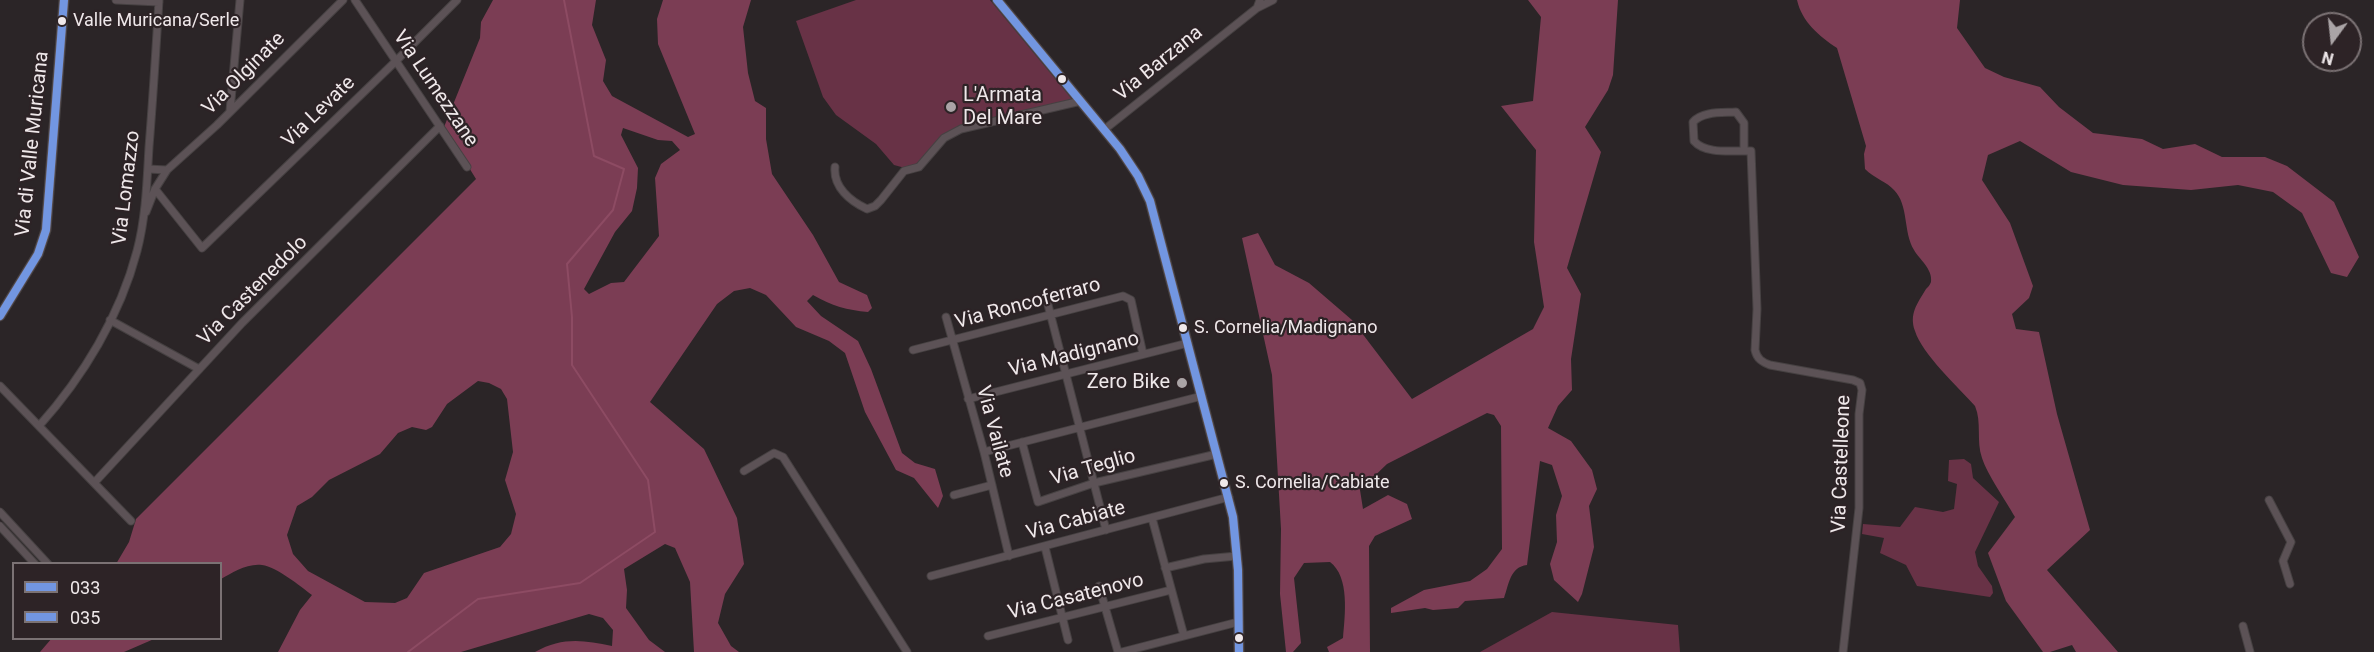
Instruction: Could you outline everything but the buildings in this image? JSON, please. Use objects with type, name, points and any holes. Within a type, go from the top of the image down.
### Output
[{"type":"street","name":"Via di Valle Muricana","points":[[0,316],[38,254],[46,230],[64,0]]},
{"type":"street","points":[[116,0],[159,1]]},
{"type":"street","points":[[230,111],[240,0]]},
{"type":"street","name":"Via Olginate","points":[[142,223],[155,189],[167,170],[343,0]]},
{"type":"street","name":"Via Lumezzane","points":[[355,0],[467,166]]},
{"type":"street","name":"Via Levate","points":[[155,189],[202,248],[457,0]]},
{"type":"street","points":[[997,0],[1105,129],[1133,168],[1146,193],[1166,259],[1229,498],[1237,556],[1239,652]]},
{"type":"street","points":[[1257,8],[1260,0]]},
{"type":"street","name":"Via Barzana","points":[[1105,129],[1257,8],[1273,0]]},
{"type":"street","name":"Via Lomazzo","points":[[39,426],[73,386],[110,320],[130,274],[142,223],[148,169],[159,1]]},
{"type":"street","points":[[835,167],[834,176],[843,192],[867,209],[882,200],[904,171],[919,167],[944,138],[961,129],[1081,101]]},
{"type":"street","name":"Via Castelleone","points":[[1744,151],[1744,123],[1737,112],[1707,114],[1697,117],[1693,122],[1694,141],[1700,147],[1708,150],[1744,151],[1751,151],[1756,354],[1760,361],[1770,365],[1853,380],[1860,383],[1862,387],[1859,426],[1859,508],[1843,652]]},
{"type":"street","name":"Via Castenedolo","points":[[94,483],[242,323],[440,126]]},
{"type":"street","points":[[148,169],[167,170]]},
{"type":"street","points":[[1046,297],[1106,530]]},
{"type":"street","name":"Via Roncoferraro","points":[[913,350],[1127,297],[1131,300],[1143,354]]},
{"type":"street","name":"Via Vailate","points":[[946,317],[1010,556]]},
{"type":"street","points":[[110,320],[199,369]]},
{"type":"street","name":"Via Madignano","points":[[968,399],[1188,344]]},
{"type":"street","points":[[0,386],[131,521]]},
{"type":"street","points":[[984,452],[1202,396]]},
{"type":"street","name":"Via Teglio","points":[[1022,442],[1038,502],[1094,483],[1217,454]]},
{"type":"street","points":[[744,471],[774,453],[783,457],[907,652]]},
{"type":"street","points":[[954,495],[992,485]]},
{"type":"street","name":"Via Cabiate","points":[[931,576],[1229,498]]},
{"type":"street","points":[[2269,500],[2291,542],[2283,561],[2290,584]]},
{"type":"street","points":[[0,512],[46,562]]},
{"type":"street","name":"Via Casatenovo","points":[[1152,519],[1184,636]]},
{"type":"street","points":[[0,526],[33,562]]},
{"type":"street","points":[[1045,547],[1068,640]]},
{"type":"street","points":[[1166,568],[1204,559],[1237,556]]},
{"type":"street","points":[[1099,586],[1118,652]]},
{"type":"street","name":"Via Casatenovo","points":[[988,636],[1171,590]]},
{"type":"street","points":[[1122,652],[1238,622]]},
{"type":"street","points":[[2243,626],[2250,652]]},
{"type":"shaded area","points":[[493,0],[596,0],[592,25],[606,60],[603,81],[612,96],[688,137],[695,134],[658,44],[657,19],[663,0],[751,0],[743,27],[748,73],[755,101],[766,108],[766,139],[772,174],[813,235],[839,282],[867,295],[872,308],[868,312],[846,309],[813,295],[807,301],[821,316],[858,341],[871,369],[902,453],[915,463],[935,469],[943,496],[938,508],[914,478],[896,470],[865,412],[845,353],[829,341],[796,327],[766,295],[750,288],[734,291],[717,304],[650,402],[704,449],[737,518],[744,564],[725,594],[718,623],[731,646],[739,652],[694,652],[690,582],[675,548],[665,544],[624,569],[627,590],[626,608],[649,640],[665,652],[535,652],[554,644],[573,641],[612,646],[613,630],[603,618],[589,614],[461,652],[278,652],[300,610],[312,595],[274,569],[256,565],[240,569],[222,578],[222,562],[117,562],[129,542],[136,519],[476,179],[444,127],[480,38],[481,22]],"holes":[[[623,128],[658,140],[672,141],[680,150],[661,164],[655,178],[659,236],[624,282],[611,283],[589,294],[584,289],[615,232],[632,211],[637,188],[638,168],[621,135]],[[478,381],[501,389],[507,399],[513,452],[505,480],[516,514],[511,534],[500,547],[424,573],[407,598],[395,603],[365,602],[308,571],[293,554],[287,535],[297,506],[312,497],[329,480],[380,454],[398,433],[412,427],[426,430],[432,427],[447,404]]]},
{"type":"shaded area","points":[[856,0],[990,0],[1072,99],[967,124],[951,131],[918,164],[905,168],[894,165],[876,144],[836,115],[823,97],[796,21]]},
{"type":"shaded area","points":[[1528,0],[1618,0],[1613,75],[1608,90],[1585,127],[1601,152],[1567,268],[1581,294],[1571,359],[1572,390],[1558,406],[1548,428],[1571,441],[1592,470],[1597,489],[1589,506],[1594,547],[1582,594],[1578,602],[1554,580],[1550,564],[1557,542],[1556,515],[1562,496],[1552,465],[1540,461],[1527,565],[1521,566],[1514,573],[1504,598],[1465,601],[1458,608],[1433,610],[1425,608],[1391,613],[1391,608],[1424,590],[1470,581],[1487,569],[1502,549],[1501,426],[1494,415],[1487,413],[1387,464],[1360,490],[1363,509],[1388,495],[1407,504],[1412,519],[1375,536],[1369,546],[1370,652],[1329,652],[1327,647],[1343,638],[1345,608],[1341,577],[1330,562],[1304,563],[1294,578],[1301,643],[1293,652],[1286,652],[1280,594],[1281,529],[1272,375],[1242,238],[1258,233],[1275,265],[1309,283],[1352,320],[1412,399],[1533,329],[1544,307],[1534,242],[1536,150],[1501,106],[1533,101],[1541,17]]},
{"type":"shaded area","points":[[1797,0],[1960,0],[1957,28],[1985,68],[2004,77],[2040,87],[2059,107],[2093,133],[2142,139],[2163,149],[2195,144],[2222,157],[2265,157],[2287,166],[2334,202],[2359,257],[2347,277],[2331,273],[2302,213],[2273,192],[2238,185],[2191,190],[2123,185],[2071,172],[2020,141],[1988,155],[1982,180],[2010,223],[2033,286],[2029,298],[2012,314],[2016,329],[2039,332],[2057,414],[2090,530],[2047,570],[2118,652],[2076,652],[2072,645],[2043,652],[2006,601],[1988,553],[2015,517],[1984,464],[1979,445],[1975,406],[1925,350],[1915,331],[1913,314],[1931,283],[1930,273],[1911,243],[1899,196],[1891,187],[1865,169],[1866,146],[1837,48],[1807,22]]},
{"type":"shaded area","points":[[1964,459],[1971,464],[1973,478],[1999,502],[1975,552],[1978,566],[1992,586],[1993,593],[1990,597],[1917,586],[1906,565],[1880,553],[1884,538],[1862,534],[1863,524],[1900,527],[1915,507],[1943,512],[1954,509],[1957,484],[1948,481],[1949,460]]},
{"type":"shaded area","points":[[1552,612],[1678,625],[1680,652],[1480,652]]},
{"type":"shaded area","points":[[50,640],[152,640],[124,652],[40,652]]},
{"type":"waterway","points":[[408,652],[478,599],[580,583],[655,532],[648,480],[572,365],[572,317],[567,264],[613,210],[624,169],[594,156],[564,0]]},
{"type":"transit line","name":"035","points":[[0,316],[38,254],[46,230],[64,0]]},
{"type":"transit line","name":"033","points":[[997,0],[1120,149],[1138,176],[1150,201],[1233,517],[1238,570],[1239,652]]},
{"type":"place","name":"Valle Muricana/Serle","points":[[62,21]]},
{"type":"place","name":"L'Armata Del Mare","points":[[951,107]]},
{"type":"place","name":"S. Cornelia/Madignano","points":[[1183,328]]},
{"type":"place","name":"Zero Bike","points":[[1182,383]]},
{"type":"place","name":"S. Cornelia/Cabiate","points":[[1224,483]]}]
